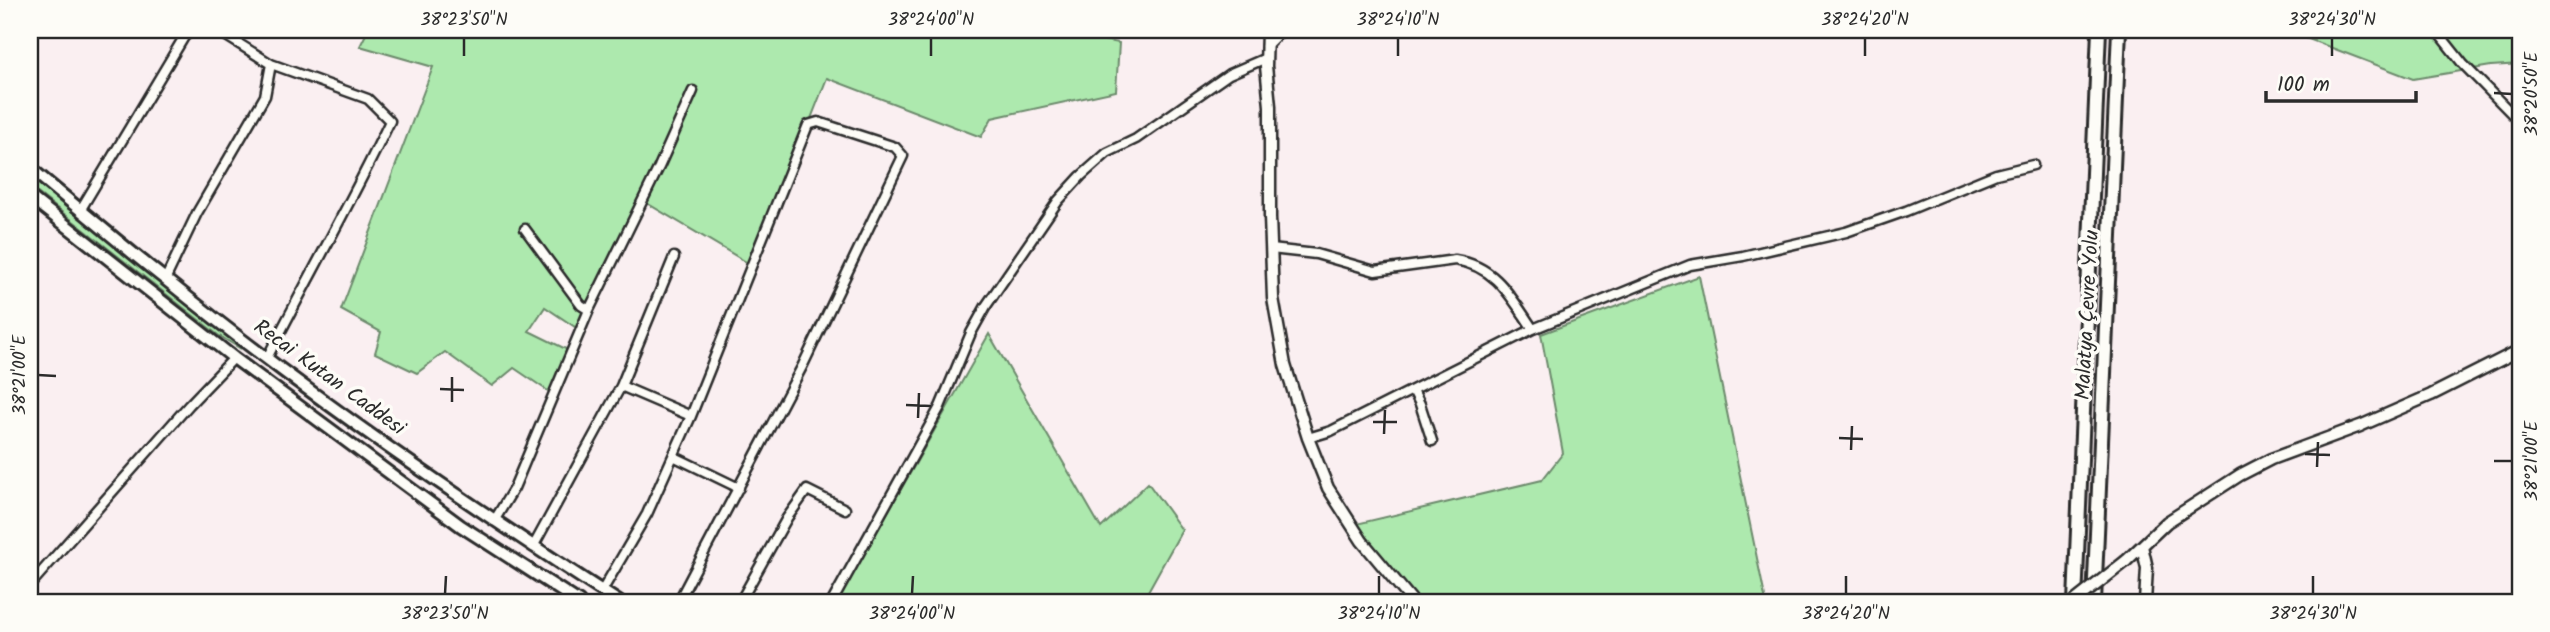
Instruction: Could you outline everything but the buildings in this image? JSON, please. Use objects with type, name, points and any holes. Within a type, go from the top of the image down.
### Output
[{"type":"highway","name":"Malatya Çevre Yolu","points":[[2074,602],[2099,30]]},
{"type":"highway","name":"Malatya Çevre Yolu","points":[[2094,602],[2119,30]]},
{"type":"main road","name":"Recai Kutan Caddesi","points":[[30,168],[165,280],[267,358],[494,521],[619,602]]},
{"type":"main road","name":"Recai Kutan Caddesi","points":[[30,197],[234,358],[461,526],[579,602]]},
{"type":"street","points":[[81,209],[184,37],[191,30]]},
{"type":"street","points":[[217,30],[271,64],[368,99],[390,121],[358,188],[267,358]]},
{"type":"street","points":[[1267,30],[1273,298],[1285,365],[1308,438],[1328,488],[1362,541],[1413,602]]},
{"type":"street","points":[[1266,47],[1282,30]]},
{"type":"street","points":[[2436,30],[2463,64],[2520,122]]},
{"type":"street","points":[[832,602],[940,407],[971,333],[986,306],[1058,201],[1107,153],[1136,139],[1229,74],[1266,58]]},
{"type":"street","points":[[165,280],[197,213],[265,96],[271,64]]},
{"type":"street","points":[[494,521],[514,488],[589,310],[693,91]]},
{"type":"street","points":[[602,591],[647,514],[691,416],[808,125],[818,122],[895,147],[904,156],[803,365],[678,602]]},
{"type":"street","points":[[1308,438],[1331,430],[1533,329],[1690,265],[1743,256],[1846,232],[1996,174],[2034,165]]},
{"type":"street","points":[[525,229],[581,305],[589,310]]},
{"type":"street","points":[[1271,249],[1316,254],[1375,271],[1455,260],[1468,262],[1480,266],[1504,287],[1533,329]]},
{"type":"street","points":[[533,547],[621,386],[674,257]]},
{"type":"street","points":[[2074,602],[2126,561],[2167,522],[2251,469],[2431,395],[2520,350]]},
{"type":"street","points":[[30,585],[188,405],[234,358]]},
{"type":"street","points":[[621,386],[691,416]]},
{"type":"street","points":[[1413,390],[1432,441]]},
{"type":"street","points":[[673,456],[739,488]]},
{"type":"street","points":[[740,602],[807,490],[845,509]]},
{"type":"street","points":[[2142,546],[2147,568],[2145,602]]},
{"type":"green space","points":[[368,30],[1051,30],[1119,43],[1116,91],[992,118],[981,137],[827,78],[753,266],[643,201],[581,331],[545,307],[529,331],[572,352],[554,395],[514,368],[492,386],[445,352],[417,373],[375,353],[381,332],[341,310],[433,67],[360,46]]},
{"type":"green space","points":[[2285,30],[2520,30],[2520,64],[2413,79]]},
{"type":"green space","points":[[30,177],[224,330],[241,349],[218,335],[30,187]]},
{"type":"green space","points":[[1699,276],[1766,602],[1413,602],[1352,525],[1542,480],[1563,453],[1541,334]]},
{"type":"green space","points":[[989,334],[1101,528],[1148,483],[1182,530],[1142,602],[837,602]]}]
